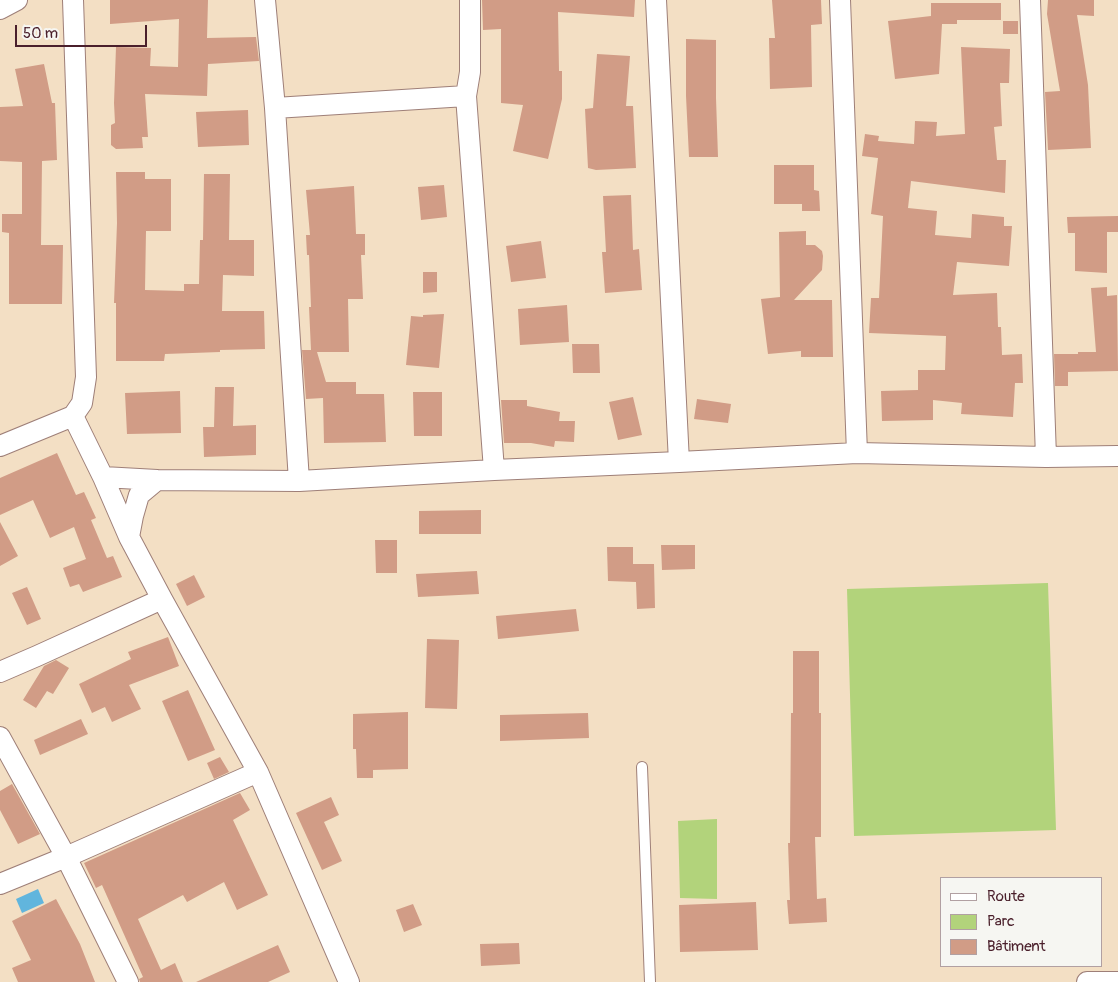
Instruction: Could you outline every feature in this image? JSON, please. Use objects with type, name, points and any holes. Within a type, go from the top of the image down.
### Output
[{"type":"street","points":[[0,9],[17,0]]},
{"type":"street","points":[[0,446],[73,416],[82,403],[86,377],[73,0]]},
{"type":"street","points":[[265,0],[275,108],[299,481]]},
{"type":"street","points":[[470,0],[470,72],[466,96],[494,470]]},
{"type":"street","points":[[656,0],[679,462]]},
{"type":"street","points":[[840,0],[857,453]]},
{"type":"street","points":[[1030,0],[1046,457]]},
{"type":"street","points":[[275,108],[466,96]]},
{"type":"street","points":[[73,416],[129,537],[258,772],[349,982]]},
{"type":"street","points":[[103,478],[299,481],[857,453],[1046,457],[1118,456]]},
{"type":"street","points":[[129,537],[138,495],[157,480]]},
{"type":"street","points":[[0,672],[162,599]]},
{"type":"street","points":[[0,737],[66,857],[128,982]]},
{"type":"street","points":[[0,884],[66,857],[258,772]]},
{"type":"street","points":[[1087,982],[1118,982]]},
{"type":"lane","points":[[642,767],[650,982]]},
{"type":"green space","points":[[1048,583],[1056,830],[854,836],[847,589]]},
{"type":"green space","points":[[717,819],[717,899],[680,898],[678,821]]},
{"type":"water","points":[[38,889],[44,903],[22,913],[16,899]]},
{"type":"building","points":[[110,0],[208,0],[207,38],[256,37],[259,61],[208,64],[207,96],[145,94],[148,137],[142,137],[143,148],[116,149],[111,145],[111,125],[115,123],[116,47],[151,48],[150,66],[178,67],[179,19],[110,24]]},
{"type":"building","points":[[482,0],[635,0],[634,17],[558,12],[559,71],[562,71],[562,99],[548,159],[513,151],[523,105],[501,103],[501,29],[483,30]]},
{"type":"building","points":[[772,0],[821,0],[822,24],[811,25],[812,87],[770,89],[769,38],[775,38]]},
{"type":"building","points":[[1048,0],[1094,0],[1094,16],[1077,15],[1088,85],[1091,148],[1048,150],[1045,92],[1060,91],[1047,14]]},
{"type":"building","points":[[931,3],[1001,3],[1001,20],[957,20],[957,24],[942,24],[939,74],[895,79],[888,21],[931,16]]},
{"type":"building","points":[[1003,21],[1018,21],[1018,34],[1003,34]]},
{"type":"building","points":[[686,39],[716,40],[718,157],[689,157]]},
{"type":"building","points":[[961,47],[1010,49],[1009,83],[1000,83],[1002,126],[994,127],[997,160],[1006,160],[1005,193],[911,181],[908,208],[937,211],[935,235],[971,238],[972,214],[1004,217],[1004,226],[1012,226],[1009,266],[957,262],[953,295],[997,293],[998,327],[1001,327],[1002,355],[1022,354],[1023,383],[1015,383],[1013,417],[961,414],[962,403],[933,400],[933,420],[882,421],[881,391],[918,390],[918,370],[945,370],[946,336],[869,333],[871,298],[879,298],[883,216],[871,214],[878,158],[862,156],[865,134],[879,136],[878,141],[914,144],[915,121],[937,122],[936,136],[965,134]]},
{"type":"building","points":[[597,54],[630,56],[626,106],[633,106],[636,168],[596,170],[588,168],[585,109],[593,108]]},
{"type":"building","points":[[44,64],[52,103],[55,103],[57,160],[42,161],[41,245],[63,245],[62,304],[9,304],[9,233],[2,232],[2,214],[22,214],[22,162],[0,161],[0,107],[23,106],[15,69]]},
{"type":"building","points":[[248,110],[249,145],[198,147],[196,112]]},
{"type":"building","points":[[774,165],[814,165],[814,190],[819,191],[820,211],[802,211],[802,204],[774,204]]},
{"type":"building","points":[[116,172],[145,172],[145,179],[171,179],[171,231],[146,231],[145,290],[184,291],[184,284],[199,284],[200,240],[203,240],[204,174],[230,174],[229,240],[254,240],[254,276],[223,275],[222,311],[264,311],[265,349],[165,354],[164,361],[116,361],[116,303],[114,303],[117,223]]},
{"type":"building","points":[[444,185],[447,217],[421,220],[418,187]]},
{"type":"building","points":[[354,186],[356,234],[365,234],[365,255],[361,255],[363,299],[348,299],[349,352],[317,352],[326,382],[356,382],[356,394],[384,394],[386,442],[324,443],[323,398],[306,399],[302,350],[311,350],[309,255],[307,255],[306,235],[310,235],[306,190]]},
{"type":"building","points":[[631,195],[633,250],[639,249],[642,290],[605,293],[602,252],[606,252],[603,196]]},
{"type":"building","points":[[1118,216],[1118,232],[1107,232],[1107,273],[1075,271],[1075,233],[1068,233],[1067,217]]},
{"type":"building","points":[[806,231],[806,245],[815,245],[822,251],[822,270],[794,300],[832,300],[833,357],[801,357],[801,351],[768,354],[761,299],[780,297],[779,232]]},
{"type":"building","points":[[541,241],[546,278],[511,282],[506,246]]},
{"type":"building","points":[[423,272],[437,272],[437,292],[423,293]]},
{"type":"building","points":[[1107,287],[1107,296],[1117,295],[1118,371],[1068,372],[1068,386],[1055,386],[1054,354],[1096,352],[1091,288]]},
{"type":"building","points":[[567,305],[569,342],[520,345],[518,309]]},
{"type":"building","points":[[444,314],[439,368],[406,365],[411,316],[423,317],[423,315]]},
{"type":"building","points":[[572,344],[599,344],[600,373],[573,373]]},
{"type":"building","points":[[215,387],[234,387],[233,426],[256,425],[256,455],[204,457],[203,427],[214,427]]},
{"type":"building","points":[[180,391],[181,433],[127,434],[125,393]]},
{"type":"building","points":[[413,392],[442,392],[442,436],[414,436]]},
{"type":"building","points":[[633,397],[642,435],[618,440],[609,402]]},
{"type":"building","points":[[697,399],[731,404],[728,423],[694,419]]},
{"type":"building","points":[[501,400],[527,400],[527,406],[560,412],[559,421],[575,421],[574,442],[555,441],[554,447],[531,443],[504,443]]},
{"type":"building","points":[[57,453],[76,495],[84,492],[96,518],[91,520],[107,558],[113,556],[122,577],[83,592],[79,584],[70,587],[63,568],[86,559],[74,527],[50,538],[33,500],[0,515],[0,478]]},
{"type":"building","points":[[481,510],[481,534],[419,534],[419,511]]},
{"type":"building","points":[[0,522],[18,556],[0,566]]},
{"type":"building","points":[[375,540],[397,540],[397,573],[376,573]]},
{"type":"building","points":[[661,545],[695,545],[695,569],[662,570]]},
{"type":"building","points":[[607,547],[633,547],[633,564],[654,564],[655,608],[637,609],[636,582],[608,581]]},
{"type":"building","points":[[477,571],[479,594],[418,597],[416,574]]},
{"type":"building","points":[[194,575],[205,597],[187,606],[176,584]]},
{"type":"building","points":[[27,587],[41,619],[27,625],[12,593]]},
{"type":"building","points":[[576,609],[579,631],[498,639],[496,616]]},
{"type":"building","points":[[168,637],[179,666],[129,685],[141,709],[112,722],[105,707],[92,713],[79,684],[131,659],[128,652]]},
{"type":"building","points":[[427,639],[459,640],[457,709],[425,708]]},
{"type":"building","points":[[793,651],[819,651],[821,837],[815,837],[817,899],[826,898],[827,922],[789,924],[787,900],[790,900],[788,843],[790,843]]},
{"type":"building","points":[[56,660],[69,668],[53,694],[47,691],[36,708],[23,700],[44,666]]},
{"type":"building","points":[[188,690],[215,750],[188,761],[162,701]]},
{"type":"building","points":[[408,712],[408,769],[373,770],[373,778],[357,778],[356,749],[353,749],[353,714]]},
{"type":"building","points":[[588,713],[589,738],[500,741],[500,715]]},
{"type":"building","points":[[81,719],[88,734],[40,755],[34,740]]},
{"type":"building","points":[[220,757],[229,772],[214,779],[207,763]]},
{"type":"building","points":[[12,784],[40,834],[18,844],[0,810],[0,791]]},
{"type":"building","points":[[240,793],[250,810],[233,820],[268,895],[237,910],[224,882],[187,902],[183,895],[138,919],[161,970],[175,963],[183,982],[140,982],[139,979],[143,977],[102,885],[96,888],[84,863]]},
{"type":"building","points":[[331,797],[339,815],[324,822],[342,861],[322,870],[296,813]]},
{"type":"building","points":[[56,899],[80,944],[95,982],[18,982],[12,968],[31,960],[12,921]]},
{"type":"building","points":[[756,902],[758,950],[680,952],[679,905]]},
{"type":"building","points":[[413,904],[422,925],[404,932],[396,910]]},
{"type":"building","points":[[519,943],[520,964],[481,966],[480,944]]},
{"type":"building","points":[[278,945],[290,972],[268,982],[196,982]]}]
